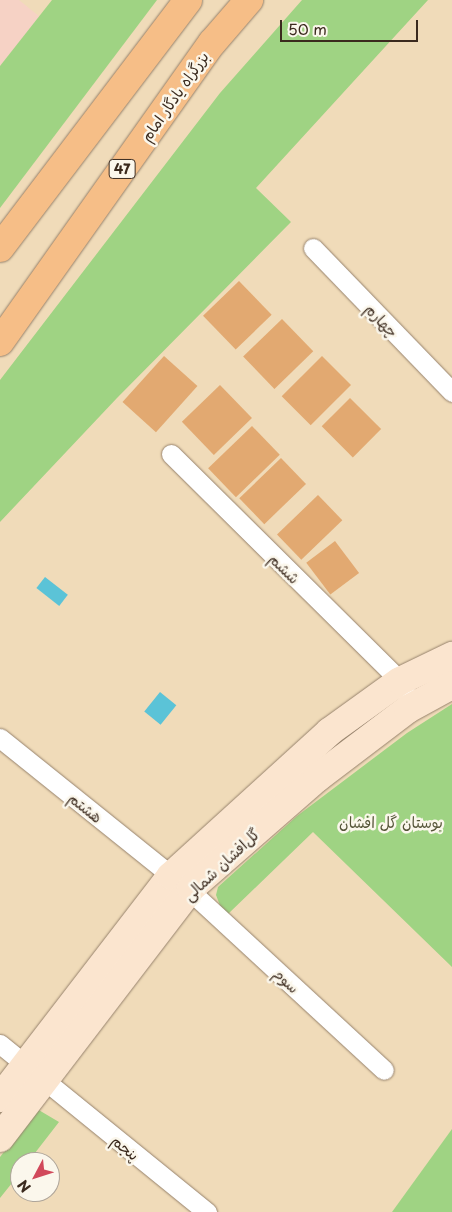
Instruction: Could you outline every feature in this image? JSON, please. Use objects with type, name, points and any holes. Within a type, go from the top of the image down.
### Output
[{"type":"highway","points":[[0,248],[188,0]]},
{"type":"highway","name":"بزرگراه یادگار امام","points":[[0,342],[212,43],[249,0]]},
{"type":"main road","name":"گل‌افشان شمالی","points":[[0,1138],[36,1072],[180,883],[329,732],[400,681],[452,656]]},
{"type":"main road","name":"گل‌افشان شمالی","points":[[180,883],[317,778],[414,707],[452,686]]},
{"type":"main road","name":"گل‌افشان شمالی","points":[[0,1098],[36,1072]]},
{"type":"street","name":"چهارم","points":[[313,248],[452,392]]},
{"type":"street","name":"ششم","points":[[171,454],[400,681],[414,707]]},
{"type":"street","name":"هشتم","points":[[0,738],[180,883]]},
{"type":"street","name":"سوم","points":[[180,883],[384,1070]]},
{"type":"street","name":"پنجم","points":[[0,1044],[207,1212]]},
{"type":"shaded area","points":[[0,0],[19,0],[40,17],[0,66]]},
{"type":"green space","points":[[52,0],[157,0],[0,208],[0,66]]},
{"type":"green space","points":[[302,0],[428,0],[256,188],[291,222],[117,398],[0,522],[0,380],[220,93]]},
{"type":"green space","name":"بوستان گل افشان","points":[[452,704],[452,967],[313,832],[228,914],[221,908],[216,895],[218,887],[297,816],[407,733]]},
{"type":"green space","points":[[37,1109],[59,1122],[36,1152],[10,1152],[10,1186],[0,1198],[0,1157]]},
{"type":"green space","points":[[452,1129],[452,1212],[392,1212]]},
{"type":"water","points":[[45,577],[68,595],[59,606],[36,588]]},
{"type":"water","points":[[160,692],[176,705],[161,725],[144,711]]},
{"type":"building","points":[[239,281],[272,315],[236,350],[203,316]]},
{"type":"building","points":[[282,319],[313,351],[274,389],[243,357]]},
{"type":"building","points":[[164,356],[197,386],[156,432],[123,402]]},
{"type":"building","points":[[322,356],[351,385],[311,425],[282,396]]},
{"type":"building","points":[[220,385],[252,418],[214,455],[182,422]]},
{"type":"building","points":[[350,398],[381,429],[353,457],[322,426]]},
{"type":"building","points":[[252,426],[280,455],[236,497],[208,468]]},
{"type":"building","points":[[281,458],[306,484],[264,524],[239,498]]},
{"type":"building","points":[[318,495],[342,520],[301,560],[277,535]]},
{"type":"building","points":[[335,541],[359,573],[330,595],[306,563]]}]
